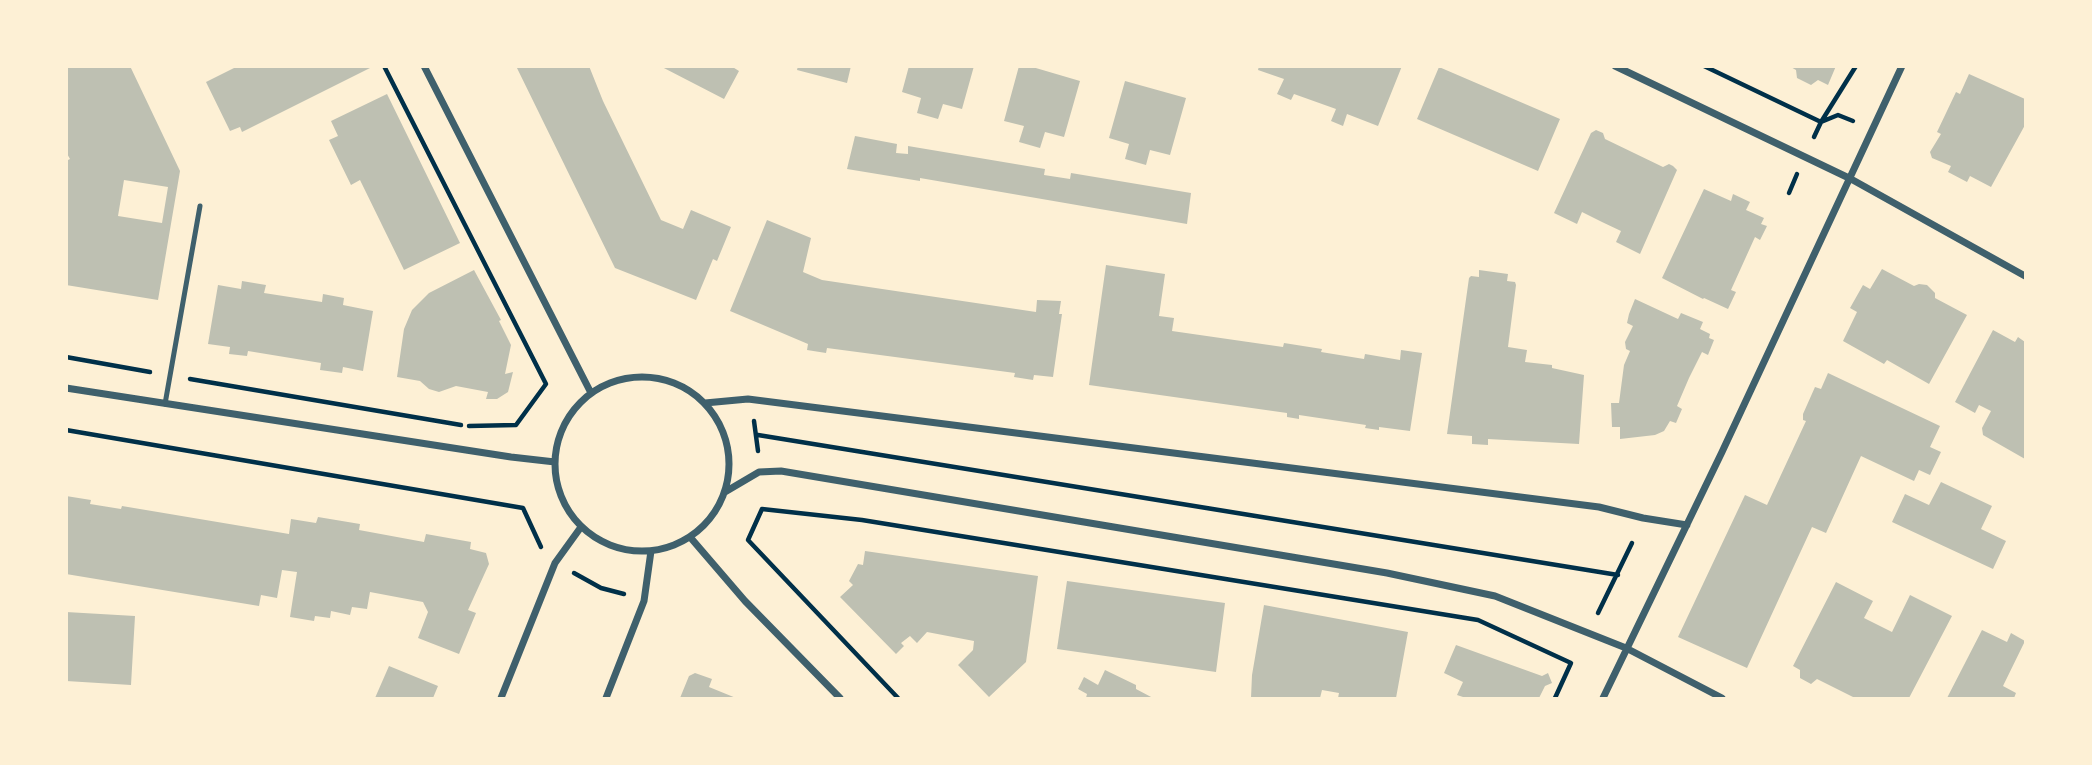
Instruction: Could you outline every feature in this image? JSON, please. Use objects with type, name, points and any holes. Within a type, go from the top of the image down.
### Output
[{"type":"street","points":[[424,66],[591,393]]},
{"type":"street","points":[[1615,66],[1850,179],[2025,276]]},
{"type":"street","points":[[1603,698],[1902,66]]},
{"type":"street","points":[[654,377],[681,386],[705,402],[722,429],[728,450],[729,471],[725,492],[711,517],[690,537],[652,551],[614,547],[581,527],[566,508],[558,486],[555,461],[560,433],[576,407],[591,393],[625,378],[654,377]]},
{"type":"street","points":[[66,388],[510,457],[555,461]]},
{"type":"street","points":[[705,402],[748,399],[1600,507],[1687,525]]},
{"type":"street","points":[[725,492],[759,472],[781,471],[1373,571],[1495,596],[1626,648],[1722,698]]},
{"type":"street","points":[[501,698],[555,563],[581,527]]},
{"type":"street","points":[[690,537],[745,601],[840,698]]},
{"type":"street","points":[[607,698],[644,600],[652,551]]},
{"type":"lane","points":[[165,404],[200,206]]},
{"type":"path","points":[[66,357],[474,427],[516,425],[546,384],[384,66]]},
{"type":"path","points":[[1704,66],[1821,122],[1838,115],[1872,129]]},
{"type":"path","points":[[1815,135],[1856,66]]},
{"type":"path","points":[[1789,193],[1794,181]]},
{"type":"path","points":[[750,408],[758,435],[758,455]]},
{"type":"path","points":[[66,430],[523,508],[542,549]]},
{"type":"path","points":[[758,435],[1618,575]]},
{"type":"path","points":[[898,698],[748,540],[762,509],[862,520],[1478,620],[1571,663],[1555,698]]},
{"type":"path","points":[[1598,613],[1632,543]]},
{"type":"path","points":[[574,573],[601,588],[632,597]]},
{"type":"building","points":[[66,66],[130,66],[180,171],[158,300],[66,285],[66,161],[70,159],[66,152]],"holes":[[[124,180],[168,187],[162,223],[118,216]]]},
{"type":"building","points":[[238,66],[374,66],[242,132],[240,127],[230,131],[206,82]]},
{"type":"building","points":[[516,66],[589,66],[603,101],[661,220],[683,229],[691,210],[731,227],[717,261],[713,259],[696,300],[615,268]]},
{"type":"building","points":[[660,66],[731,66],[739,71],[724,99]]},
{"type":"building","points":[[798,66],[851,66],[847,83],[797,70]]},
{"type":"building","points":[[909,66],[974,66],[962,109],[943,104],[938,119],[917,113],[921,98],[902,92]]},
{"type":"building","points":[[1019,66],[1029,66],[1080,81],[1064,137],[1045,132],[1040,148],[1019,142],[1024,126],[1004,121]]},
{"type":"building","points":[[1259,66],[1402,66],[1378,126],[1347,114],[1343,126],[1331,121],[1336,109],[1294,94],[1291,100],[1277,94],[1284,79],[1258,70]]},
{"type":"building","points":[[1789,66],[1836,66],[1828,85],[1818,80],[1811,85],[1797,78],[1796,70]]},
{"type":"building","points":[[1439,67],[1560,119],[1538,171],[1417,119]]},
{"type":"building","points":[[1969,74],[2025,99],[2025,125],[1991,187],[1970,176],[1967,182],[1948,172],[1951,166],[1932,158],[1930,152],[1941,134],[1937,132],[1956,92],[1960,94]]},
{"type":"building","points":[[1125,81],[1186,98],[1170,155],[1150,150],[1146,165],[1125,159],[1129,144],[1109,138]]},
{"type":"building","points":[[387,94],[460,243],[404,270],[360,180],[351,185],[329,140],[338,136],[331,121]]},
{"type":"building","points":[[1596,130],[1603,133],[1605,139],[1663,167],[1669,164],[1677,170],[1640,254],[1616,242],[1621,231],[1582,212],[1577,224],[1554,213],[1591,133]]},
{"type":"building","points":[[855,136],[897,144],[896,153],[908,154],[908,146],[1045,169],[1044,175],[1070,179],[1071,173],[1191,193],[1187,224],[920,178],[920,181],[847,169]]},
{"type":"building","points":[[1704,189],[1731,201],[1733,194],[1750,202],[1746,210],[1764,218],[1761,224],[1767,226],[1760,240],[1755,237],[1731,290],[1736,292],[1728,309],[1662,278]]},
{"type":"building","points":[[767,220],[811,238],[803,272],[822,280],[1036,312],[1037,300],[1061,301],[1059,314],[1062,314],[1053,377],[1034,375],[1033,380],[1014,377],[1015,373],[895,357],[827,348],[826,353],[807,350],[808,344],[730,311]]},
{"type":"building","points":[[1106,265],[1165,274],[1159,316],[1174,318],[1172,331],[1283,347],[1284,343],[1364,359],[1365,354],[1400,360],[1401,350],[1422,353],[1410,431],[1365,428],[1366,425],[1299,415],[1299,419],[1287,417],[1287,413],[1089,385]]},
{"type":"building","points":[[1882,269],[1914,286],[1927,285],[1935,293],[1935,298],[1967,315],[1929,384],[1887,360],[1884,364],[1843,341],[1857,312],[1850,308],[1863,285],[1870,289]]},
{"type":"building","points":[[474,270],[511,345],[505,374],[513,372],[508,392],[497,399],[486,399],[488,392],[456,386],[439,392],[429,389],[420,381],[397,377],[404,329],[412,310],[429,293]]},
{"type":"building","points":[[1479,270],[1508,274],[1507,281],[1515,282],[1508,347],[1527,350],[1525,362],[1552,365],[1552,368],[1584,375],[1579,444],[1488,439],[1488,445],[1472,444],[1472,436],[1447,434],[1469,278],[1479,277]]},
{"type":"building","points":[[242,281],[266,285],[264,293],[322,302],[323,294],[344,298],[343,305],[373,311],[363,371],[343,367],[342,373],[320,370],[321,363],[248,351],[247,356],[229,354],[230,347],[208,344],[218,285],[241,289]]},
{"type":"building","points":[[1635,299],[1678,319],[1681,313],[1703,322],[1700,329],[1710,334],[1709,338],[1714,340],[1708,355],[1702,352],[1689,378],[1677,406],[1682,409],[1676,423],[1670,421],[1664,431],[1655,435],[1620,439],[1620,427],[1612,427],[1611,403],[1619,403],[1624,365],[1630,351],[1626,349],[1625,342],[1633,326],[1627,323]]},
{"type":"building","points":[[1993,330],[2015,342],[2018,337],[2025,342],[2025,459],[1983,435],[1982,428],[1991,411],[1979,405],[1975,413],[1955,402]]},
{"type":"building","points":[[1828,373],[1940,426],[1930,447],[1941,452],[1930,475],[1919,470],[1914,481],[1861,456],[1826,533],[1812,527],[1747,668],[1678,637],[1745,495],[1767,505],[1806,421],[1803,420],[1803,414],[1815,387],[1821,389]]},
{"type":"building","points":[[1941,482],[1992,506],[1981,529],[2006,541],[1993,569],[1892,522],[1905,494],[1929,505]]},
{"type":"building","points":[[66,496],[91,500],[90,504],[121,509],[122,506],[289,534],[291,519],[316,523],[318,517],[360,524],[359,530],[424,542],[426,534],[471,542],[470,549],[486,553],[489,564],[468,610],[476,613],[459,654],[418,638],[428,612],[423,602],[370,592],[367,609],[352,607],[350,615],[331,611],[330,618],[315,616],[314,621],[290,617],[297,572],[282,570],[277,598],[261,595],[259,606],[66,574]]},
{"type":"building","points":[[865,551],[1038,576],[1026,662],[989,697],[958,665],[973,650],[974,641],[927,632],[917,643],[910,636],[901,643],[904,646],[896,654],[840,597],[853,585],[849,581],[858,564],[863,565]]},
{"type":"building","points":[[1067,581],[1225,603],[1216,672],[1057,649]]},
{"type":"building","points":[[1836,582],[1873,601],[1864,618],[1892,632],[1910,595],[1952,616],[1909,698],[1855,698],[1817,679],[1811,684],[1800,678],[1800,670],[1793,666]]},
{"type":"building","points":[[1264,605],[1408,632],[1396,698],[1338,698],[1339,693],[1322,690],[1320,698],[1251,698],[1252,675]]},
{"type":"building","points":[[66,612],[135,616],[131,685],[66,681]]},
{"type":"building","points":[[1982,630],[2007,642],[2011,633],[2025,641],[2003,686],[2016,693],[2014,698],[1947,698]]},
{"type":"building","points":[[1456,645],[1542,676],[1548,673],[1552,683],[1545,686],[1539,698],[1466,698],[1457,695],[1463,682],[1444,673]]},
{"type":"building","points":[[389,666],[438,686],[433,698],[375,698]]},
{"type":"building","points":[[1105,670],[1136,685],[1136,689],[1153,698],[1086,698],[1087,694],[1078,689],[1084,677],[1098,685]]},
{"type":"building","points":[[695,673],[712,679],[709,687],[736,698],[680,698],[689,676]]}]
